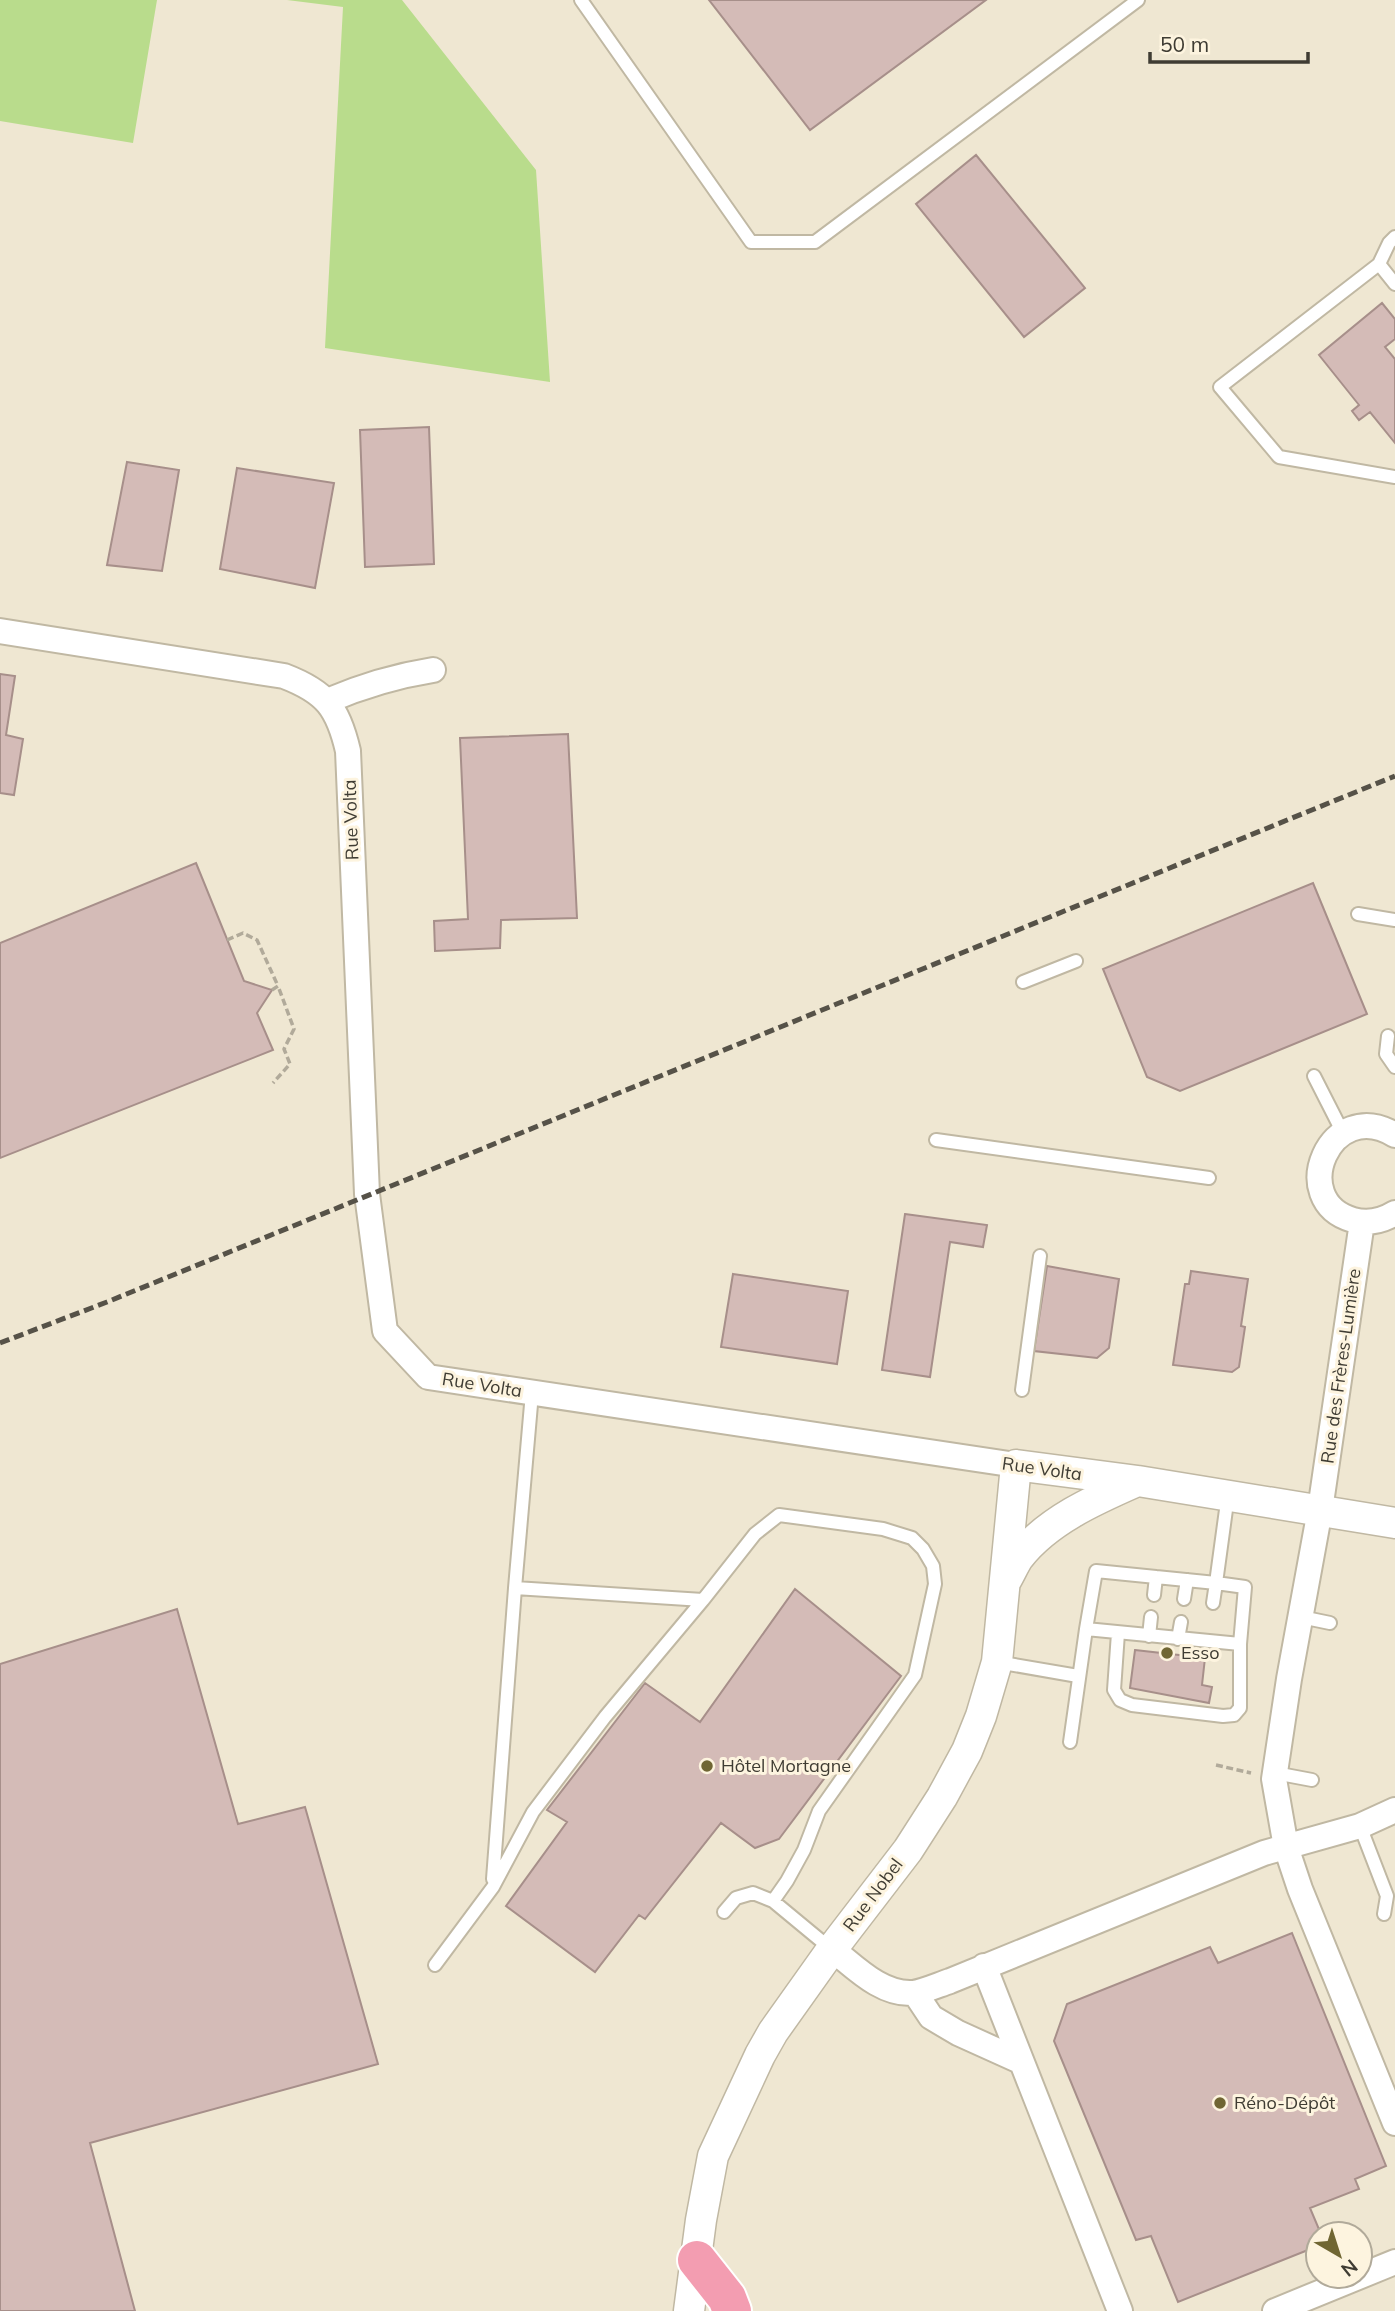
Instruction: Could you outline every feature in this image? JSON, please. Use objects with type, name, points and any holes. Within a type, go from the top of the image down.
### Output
[{"type":"highway","points":[[697,2260],[727,2298],[732,2311]]},
{"type":"street","name":"Rue Volta","points":[[0,631],[284,676],[307,684],[327,701],[342,725],[348,751],[368,1194],[385,1331],[428,1377],[1139,1481],[1395,1523]]},
{"type":"street","points":[[327,701],[398,675],[433,670]]},
{"type":"street","points":[[1395,1135],[1379,1127],[1363,1126],[1343,1133],[1325,1151],[1320,1166],[1320,1181],[1325,1196],[1334,1209],[1347,1218],[1362,1222],[1378,1221],[1395,1213]]},
{"type":"street","name":"Rue des Frères-Lumière","points":[[1362,1222],[1320,1510],[1289,1679],[1275,1776],[1286,1847],[1305,1902],[1395,2123]]},
{"type":"street","name":"Rue Nobel","points":[[689,2311],[713,2156],[773,2032],[908,1850],[942,1797],[977,1728],[997,1662],[1016,1465]]},
{"type":"street","points":[[1004,1585],[1019,1557],[1048,1530],[1088,1503],[1139,1481]]},
{"type":"street","points":[[832,1950],[878,1984],[895,1992],[915,1993],[1264,1853],[1360,1826],[1395,1810]]},
{"type":"street","points":[[984,1966],[1120,2311]]},
{"type":"street","points":[[915,1993],[931,2017],[957,2033],[1020,2061]]},
{"type":"street","points":[[1275,2311],[1395,2262]]},
{"type":"lane","points":[[581,0],[751,242],[815,242],[1138,0]]},
{"type":"lane","points":[[1395,237],[1389,243],[1379,264],[1220,387],[1279,457],[1395,477]]},
{"type":"lane","points":[[1379,264],[1395,284]]},
{"type":"lane","points":[[1358,914],[1395,920]]},
{"type":"lane","points":[[1023,982],[1076,961]]},
{"type":"lane","points":[[1388,1037],[1386,1054],[1395,1067]]},
{"type":"lane","points":[[1314,1076],[1343,1133]]},
{"type":"lane","points":[[936,1140],[1209,1178]]},
{"type":"lane","points":[[1022,1390],[1040,1256]]},
{"type":"lane","points":[[493,1886],[532,1393]]},
{"type":"lane","points":[[1213,1603],[1228,1495]]},
{"type":"lane","points":[[435,1965],[493,1886],[533,1812],[605,1717],[704,1600],[755,1534],[779,1515],[883,1529],[912,1538],[923,1549],[933,1566],[935,1584],[915,1675],[819,1811],[804,1850],[773,1902]]},
{"type":"lane","points":[[1070,1742],[1096,1571],[1245,1587],[1240,1644],[1240,1708],[1234,1715],[1223,1716],[1132,1705],[1120,1700],[1114,1690],[1118,1633]]},
{"type":"lane","points":[[1154,1595],[1156,1577]]},
{"type":"lane","points":[[1184,1599],[1187,1580]]},
{"type":"lane","points":[[515,1588],[704,1600]]},
{"type":"lane","points":[[1149,1636],[1151,1616]]},
{"type":"lane","points":[[1301,1617],[1331,1623]]},
{"type":"lane","points":[[1178,1639],[1181,1622]]},
{"type":"lane","points":[[1086,1629],[1178,1639],[1208,1635],[1240,1644]]},
{"type":"lane","points":[[997,1662],[1078,1676]]},
{"type":"lane","points":[[1275,1776],[1312,1780]]},
{"type":"lane","points":[[1360,1826],[1387,1896],[1384,1914]]},
{"type":"lane","points":[[724,1912],[736,1898],[753,1893],[773,1902],[832,1950]]},
{"type":"path","points":[[227,940],[243,933],[257,940],[294,1029],[284,1049],[290,1064],[273,1083]]},
{"type":"path","points":[[272,990],[278,986]]},
{"type":"path","points":[[1216,1765],[1275,1776]]},
{"type":"green space","points":[[0,0],[157,0],[133,143],[0,121]]},
{"type":"green space","points":[[287,0],[402,0],[536,170],[550,382],[325,348],[343,7]]},
{"type":"building","points":[[709,0],[986,0],[810,130]]},
{"type":"building","points":[[976,155],[1085,288],[1024,337],[916,204]]},
{"type":"building","points":[[1382,303],[1395,319],[1395,339],[1385,347],[1395,359],[1395,443],[1370,412],[1359,420],[1352,411],[1359,405],[1319,355]]},
{"type":"building","points":[[429,427],[434,564],[365,567],[360,430]]},
{"type":"building","points":[[127,462],[179,470],[162,571],[107,565]]},
{"type":"building","points":[[237,468],[334,483],[315,588],[220,569]]},
{"type":"building","points":[[0,674],[15,676],[6,735],[23,739],[14,795],[0,793]]},
{"type":"building","points":[[568,734],[577,918],[501,920],[500,948],[435,951],[434,921],[468,919],[460,738]]},
{"type":"building","points":[[196,863],[244,981],[272,990],[257,1013],[273,1050],[0,1158],[0,943]]},
{"type":"building","points":[[1313,883],[1367,1014],[1180,1091],[1147,1077],[1103,969]]},
{"type":"building","points":[[905,1214],[987,1225],[983,1247],[950,1242],[930,1377],[882,1370]]},
{"type":"building","points":[[1047,1266],[1119,1279],[1109,1348],[1097,1358],[1034,1351]]},
{"type":"building","points":[[1191,1271],[1248,1279],[1241,1326],[1245,1327],[1239,1367],[1232,1372],[1173,1365],[1185,1284],[1189,1284]]},
{"type":"building","points":[[733,1274],[848,1291],[837,1364],[721,1347]]},
{"type":"building","name":"Hôtel Mortagne","points":[[795,1589],[901,1676],[779,1839],[755,1848],[721,1823],[645,1919],[639,1915],[595,1972],[506,1906],[567,1822],[547,1810],[645,1683],[700,1722]]},
{"type":"building","points":[[177,1609],[238,1824],[305,1807],[378,2064],[90,2143],[135,2311],[0,2311],[0,1664]]},
{"type":"building","points":[[1135,1650],[1205,1658],[1202,1685],[1212,1687],[1209,1703],[1130,1688]]},
{"type":"building","name":"Réno-Dépôt","points":[[1292,1933],[1386,2166],[1355,2179],[1359,2189],[1310,2208],[1315,2220],[1304,2220],[1304,2252],[1178,2302],[1151,2236],[1136,2240],[1054,2041],[1067,2004],[1210,1947],[1218,1963]]},
{"type":"railway","points":[[0,1343],[107,1302],[1395,776]]},
{"type":"place","name":"Esso","points":[[1167,1653]]},
{"type":"place","name":"Hôtel Mortagne","points":[[707,1766]]},
{"type":"place","name":"Réno-Dépôt","points":[[1220,2103]]}]
